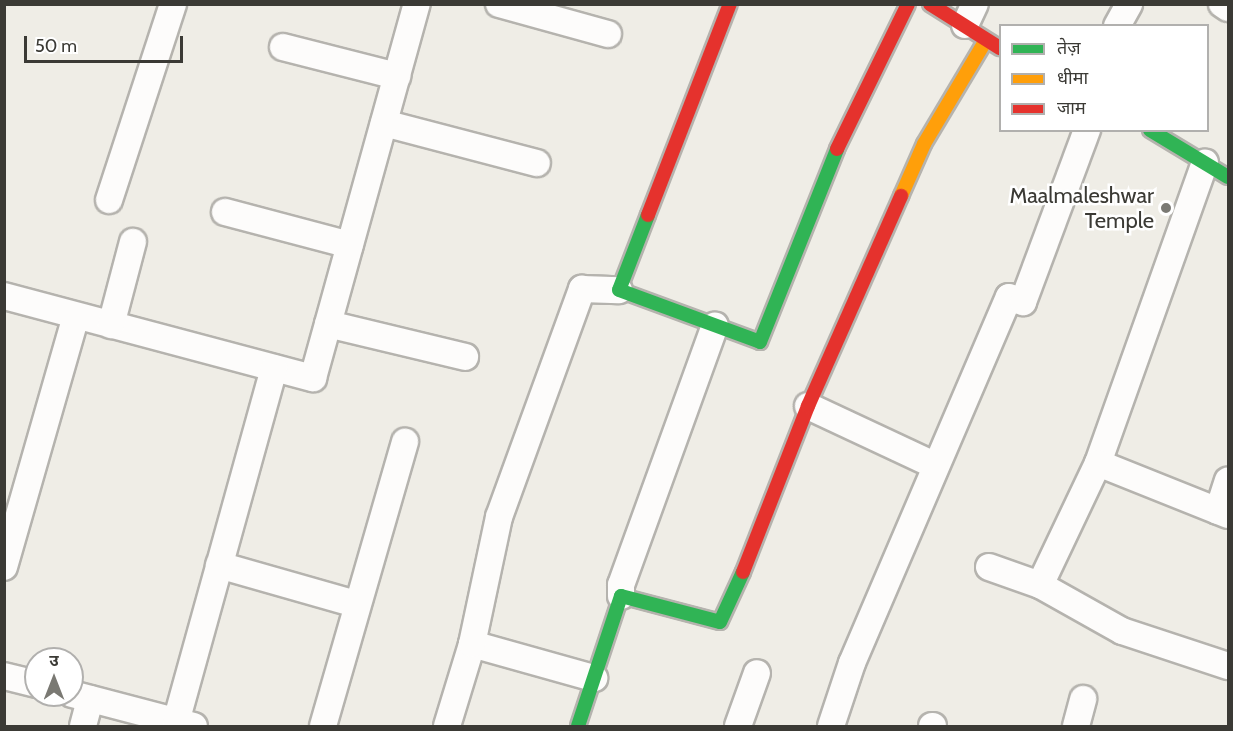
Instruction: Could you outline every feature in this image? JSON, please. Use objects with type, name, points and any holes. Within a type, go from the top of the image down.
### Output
[{"type":"street","points":[[109,200],[172,4]]},
{"type":"street","points":[[4,296],[313,378],[417,4]]},
{"type":"street","points":[[499,4],[608,34]]},
{"type":"street","points":[[619,290],[730,4]]},
{"type":"street","points":[[447,726],[472,644],[499,516],[582,289],[619,290],[760,342],[837,148],[908,4]]},
{"type":"street","points":[[930,4],[975,23],[999,47]]},
{"type":"street","points":[[1118,24],[1128,4]]},
{"type":"street","points":[[1222,4],[1228,8]]},
{"type":"street","points":[[621,596],[720,622],[808,406],[975,23]]},
{"type":"street","points":[[283,47],[397,76]]},
{"type":"street","points":[[384,123],[537,163]]},
{"type":"street","points":[[831,726],[852,663],[1010,297],[1023,302],[1086,132]]},
{"type":"street","points":[[1153,132],[1228,177]]},
{"type":"street","points":[[1040,585],[1098,463],[1204,163]]},
{"type":"street","points":[[225,212],[350,245]]},
{"type":"street","points":[[111,325],[133,242]]},
{"type":"street","points":[[4,567],[10,525],[76,316]]},
{"type":"street","points":[[328,324],[465,357]]},
{"type":"street","points":[[578,726],[621,596],[621,585],[715,326]]},
{"type":"street","points":[[84,697],[185,724],[219,565],[274,368]]},
{"type":"street","points":[[808,406],[936,466]]},
{"type":"street","points":[[323,726],[356,604],[405,442]]},
{"type":"street","points":[[1098,463],[1223,513],[1228,481]]},
{"type":"street","points":[[219,565],[356,604]]},
{"type":"street","points":[[989,567],[1040,585],[1122,631],[1227,665]]},
{"type":"street","points":[[472,644],[594,678]]},
{"type":"street","points":[[738,726],[758,673]]},
{"type":"street","points":[[4,676],[24,681]]},
{"type":"street","points":[[1076,726],[1083,699]]},
{"type":"street","points":[[82,707],[83,726]]},
{"type":"traffic: fast","points":[[1153,132],[1228,177]]},
{"type":"traffic: fast","points":[[648,215],[619,290],[760,342],[837,149]]},
{"type":"traffic: fast","points":[[578,726],[621,596],[720,622],[743,572]]},
{"type":"traffic: slow","points":[[901,196],[924,144],[986,40]]},
{"type":"traffic: jam","points":[[648,215],[730,4]]},
{"type":"traffic: jam","points":[[837,149],[908,4]]},
{"type":"traffic: jam","points":[[930,4],[999,47]]},
{"type":"traffic: jam","points":[[743,572],[808,406],[901,196]]},
{"type":"place","name":"Maalmaleshwar Temple","points":[[1166,208]]}]
